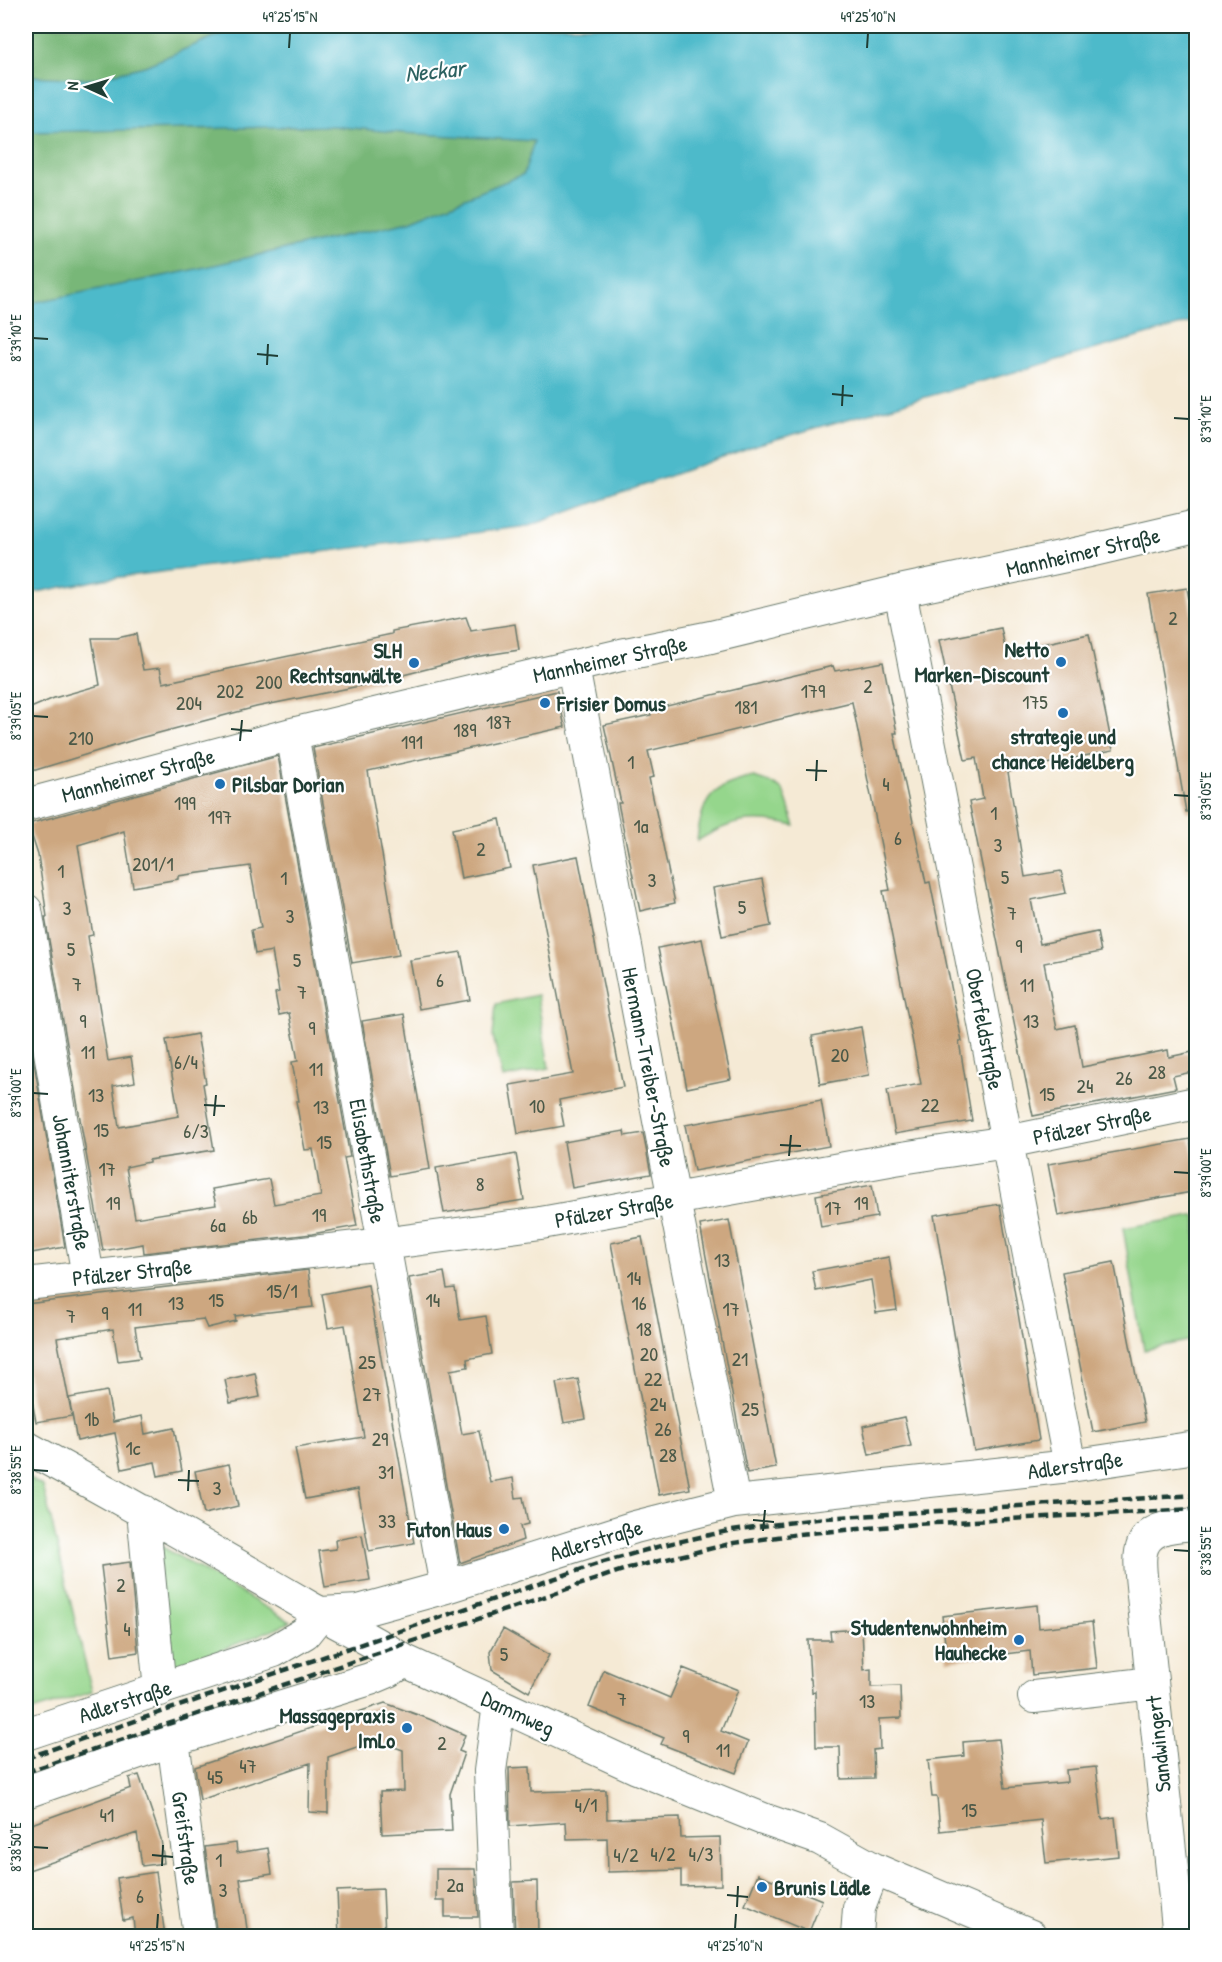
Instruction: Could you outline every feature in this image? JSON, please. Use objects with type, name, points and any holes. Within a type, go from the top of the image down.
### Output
[{"type":"street","name":"Mannheimer Straße","points":[[26,805],[292,734],[573,667],[711,637],[900,591],[1089,552],[1197,526]]},
{"type":"street","name":"Oberfeldstraße","points":[[900,591],[1070,1466]]},
{"type":"street","name":"Hermann-Treiber-Straße","points":[[573,667],[734,1502]]},
{"type":"street","name":"Elisabethstraße","points":[[292,734],[446,1587]]},
{"type":"street","name":"Johanniterstraße","points":[[26,910],[88,1277]]},
{"type":"street","name":"Pfälzer Straße","points":[[26,1284],[383,1244],[541,1223],[895,1159],[1007,1142],[1197,1103]]},
{"type":"street","name":"Dammweg","points":[[26,1447],[372,1640],[401,1661],[637,1768],[763,1819],[820,1839],[874,1869],[1031,1936]]},
{"type":"street","name":"Adlerstraße","points":[[26,1734],[274,1652],[305,1634],[321,1613],[359,1611],[446,1587],[635,1527],[734,1502],[1070,1466],[1197,1447]]},
{"type":"street","points":[[143,1511],[160,1690]]},
{"type":"street","name":"Sandwingert","points":[[1179,1936],[1142,1586],[1141,1551],[1151,1534],[1166,1526],[1197,1524]]},
{"type":"street","points":[[26,1792],[173,1740],[370,1679],[389,1671],[401,1661]]},
{"type":"street","points":[[1034,1697],[1152,1683]]},
{"type":"street","points":[[497,1936],[490,1771],[499,1704]]},
{"type":"street","name":"Greifstraße","points":[[173,1740],[199,1936]]},
{"type":"street","points":[[856,1936],[859,1908],[874,1869]]},
{"type":"green space","points":[[26,26],[240,26],[145,66],[92,79],[26,76]]},
{"type":"green space","points":[[332,126],[535,141],[524,174],[410,221],[183,272],[26,304],[26,132]]},
{"type":"green space","points":[[754,777],[783,790],[795,826],[767,821],[744,822],[722,828],[697,841],[702,814],[711,796],[728,785]]},
{"type":"green space","points":[[537,995],[549,1068],[503,1078],[493,1036],[496,1004]]},
{"type":"green space","points":[[1196,1216],[1196,1339],[1144,1350],[1123,1228]]},
{"type":"green space","points":[[26,1477],[43,1486],[92,1692],[26,1713]]},
{"type":"green space","points":[[154,1542],[291,1622],[165,1673]]},
{"type":"water","name":"Neckar","points":[[240,26],[1196,26],[1196,321],[759,444],[529,526],[105,579],[26,594],[26,304],[183,272],[410,221],[524,174],[534,141],[332,126],[26,132],[26,76],[92,79],[145,66]]},
{"type":"building","points":[[1187,588],[1197,643],[1197,811],[1186,812],[1148,594]]},
{"type":"building","points":[[466,617],[471,631],[515,624],[519,650],[474,657],[364,685],[256,707],[140,738],[26,773],[26,710],[54,698],[100,685],[92,638],[117,638],[136,634],[143,670],[160,668],[163,683],[392,634],[392,631]]},
{"type":"building","points":[[1001,628],[1005,648],[1009,647],[1010,651],[1089,634],[1113,750],[1008,772],[1025,877],[1061,871],[1066,893],[1031,900],[1040,944],[1097,932],[1101,952],[1044,963],[1057,1029],[1075,1025],[1082,1067],[1168,1050],[1169,1057],[1197,1051],[1197,1071],[1173,1076],[1176,1088],[1033,1116],[969,802],[983,799],[976,758],[965,760],[939,640]]},
{"type":"building","points":[[883,662],[897,733],[894,733],[926,883],[930,882],[962,1041],[959,1041],[972,1121],[895,1134],[887,1090],[921,1084],[883,891],[890,890],[852,702],[648,751],[654,777],[649,778],[675,903],[640,911],[618,803],[621,803],[604,725],[651,715],[650,710],[833,666],[835,671]]},
{"type":"building","points":[[557,691],[565,727],[368,771],[399,955],[352,963],[313,748]]},
{"type":"building","points":[[278,756],[350,1157],[344,1158],[357,1226],[312,1234],[144,1253],[143,1244],[103,1251],[45,917],[47,917],[38,855],[28,824]],"holes":[[[124,831],[133,887],[178,879],[178,876],[250,866],[261,928],[251,930],[255,954],[272,951],[279,992],[275,993],[279,1015],[289,1013],[298,1061],[292,1062],[299,1101],[296,1101],[305,1150],[313,1149],[321,1196],[274,1204],[269,1179],[212,1189],[216,1205],[135,1218],[126,1167],[149,1162],[149,1160],[214,1150],[197,1034],[166,1040],[179,1116],[119,1127],[113,1086],[135,1082],[131,1057],[108,1061],[88,936],[93,935],[78,845]]]},
{"type":"building","points":[[500,819],[510,868],[461,878],[452,829]]},
{"type":"building","points":[[578,856],[623,1087],[559,1100],[564,1126],[518,1134],[510,1085],[573,1074],[533,865]]},
{"type":"building","points":[[762,879],[771,926],[722,936],[713,888]]},
{"type":"building","points":[[702,939],[731,1079],[687,1088],[658,948]]},
{"type":"building","points":[[461,952],[470,1000],[419,1009],[410,960]]},
{"type":"building","points":[[404,1014],[430,1169],[390,1176],[362,1021]]},
{"type":"building","points":[[26,1015],[65,1247],[26,1254]]},
{"type":"building","points":[[861,1027],[869,1075],[820,1084],[812,1036]]},
{"type":"building","points":[[821,1100],[829,1146],[694,1171],[685,1125]]},
{"type":"building","points":[[624,1131],[625,1136],[643,1133],[651,1174],[572,1188],[564,1142]]},
{"type":"building","points":[[1190,1139],[1197,1175],[1197,1191],[1058,1216],[1048,1164]]},
{"type":"building","points":[[516,1154],[524,1200],[444,1213],[436,1168]]},
{"type":"building","points":[[872,1185],[877,1217],[821,1227],[816,1195]]},
{"type":"building","points":[[1000,1204],[1039,1440],[974,1451],[934,1215]]},
{"type":"building","points":[[729,1220],[776,1468],[747,1473],[700,1225]]},
{"type":"building","points":[[642,1237],[690,1489],[659,1495],[611,1243]]},
{"type":"building","points":[[889,1257],[897,1310],[876,1313],[871,1280],[816,1291],[812,1271]]},
{"type":"building","points":[[1114,1262],[1145,1422],[1093,1432],[1062,1272]]},
{"type":"building","points":[[308,1270],[313,1307],[235,1316],[236,1321],[207,1328],[203,1319],[135,1327],[140,1358],[118,1361],[113,1329],[57,1338],[72,1416],[36,1422],[26,1368],[26,1304]]},
{"type":"building","points":[[444,1272],[447,1289],[455,1288],[460,1320],[486,1316],[492,1354],[467,1359],[468,1367],[450,1370],[462,1434],[479,1431],[490,1482],[513,1478],[516,1498],[523,1497],[528,1524],[520,1526],[523,1540],[460,1563],[409,1278]]},
{"type":"building","points":[[368,1285],[414,1543],[369,1551],[358,1489],[305,1499],[295,1448],[364,1437],[345,1325],[328,1328],[322,1294]]},
{"type":"building","points":[[255,1373],[260,1397],[230,1403],[225,1380]]},
{"type":"building","points":[[578,1379],[586,1419],[564,1423],[556,1383]]},
{"type":"building","points":[[107,1391],[113,1422],[142,1416],[145,1434],[174,1428],[182,1471],[158,1476],[155,1462],[122,1469],[115,1433],[77,1441],[69,1398]]},
{"type":"building","points":[[904,1417],[911,1446],[869,1455],[863,1426]]},
{"type":"building","points":[[229,1464],[238,1506],[204,1514],[195,1471]]},
{"type":"building","points":[[362,1535],[370,1580],[325,1587],[319,1551],[336,1549],[335,1540]]},
{"type":"building","points":[[130,1562],[138,1652],[112,1656],[101,1566]]},
{"type":"building","name":"Studentenwohnheim Hauhecke","points":[[1037,1605],[1039,1628],[1092,1622],[1097,1668],[1032,1675],[1030,1651],[947,1661],[942,1616]]},
{"type":"building","points":[[503,1629],[549,1655],[529,1692],[492,1670],[490,1652]]},
{"type":"building","points":[[862,1629],[864,1670],[871,1669],[871,1687],[900,1686],[901,1718],[879,1719],[880,1749],[873,1750],[874,1778],[841,1779],[840,1747],[816,1747],[815,1691],[812,1692],[810,1679],[808,1640],[831,1640],[830,1631]]},
{"type":"building","points":[[683,1668],[738,1690],[721,1731],[748,1742],[736,1773],[661,1744],[664,1738],[589,1707],[604,1670],[670,1698]]},
{"type":"building","points":[[385,1703],[465,1735],[459,1751],[464,1753],[450,1794],[452,1831],[382,1834],[380,1792],[404,1791],[403,1750],[383,1743],[371,1742],[328,1757],[328,1813],[309,1812],[310,1763],[200,1800],[195,1767]]},
{"type":"building","points":[[999,1739],[1005,1788],[1067,1782],[1066,1770],[1096,1767],[1102,1819],[1115,1817],[1119,1856],[1046,1863],[1041,1820],[940,1831],[937,1797],[932,1797],[928,1760],[964,1756],[963,1742]]},
{"type":"building","points":[[530,1767],[531,1792],[606,1790],[607,1819],[680,1817],[681,1838],[720,1837],[721,1885],[681,1886],[681,1870],[608,1872],[607,1838],[567,1839],[566,1822],[510,1826],[509,1768]]},
{"type":"building","points":[[139,1775],[161,1839],[164,1863],[142,1866],[137,1833],[26,1871],[26,1826],[131,1788],[129,1778]]},
{"type":"building","points":[[236,1843],[237,1853],[268,1848],[272,1874],[240,1879],[248,1936],[217,1936],[205,1847]]},
{"type":"building","points":[[436,1869],[475,1869],[478,1917],[445,1917],[445,1901],[436,1901]]},
{"type":"building","points":[[156,1872],[165,1936],[135,1936],[133,1918],[123,1920],[117,1878]]},
{"type":"building","points":[[758,1874],[822,1900],[809,1932],[745,1905]]},
{"type":"building","points":[[537,1881],[538,1936],[515,1936],[513,1882]]},
{"type":"building","points":[[383,1889],[385,1936],[339,1936],[337,1891]]},
{"type":"railway","points":[[26,1758],[600,1563],[664,1545],[732,1530],[825,1518],[1196,1495]]},
{"type":"railway","points":[[26,1772],[629,1568],[734,1543],[799,1534],[917,1524],[1196,1509]]},
{"type":"place","name":"Netto Marken-Discount","points":[[1061,662]]},
{"type":"place","name":"SLH Rechtsanwälte","points":[[414,663]]},
{"type":"place","name":"Frisier Domus","points":[[545,703]]},
{"type":"place","name":"strategie und chance Heidelberg","points":[[1063,713]]},
{"type":"place","name":"Pilsbar Dorian","points":[[220,784]]},
{"type":"place","name":"Futon Haus","points":[[504,1529]]},
{"type":"place","name":"Studentenwohnheim Hauhecke","points":[[1019,1640]]},
{"type":"place","name":"Massagepraxis ImLo","points":[[407,1728]]},
{"type":"place","name":"Brunis Lädle","points":[[762,1887]]}]
